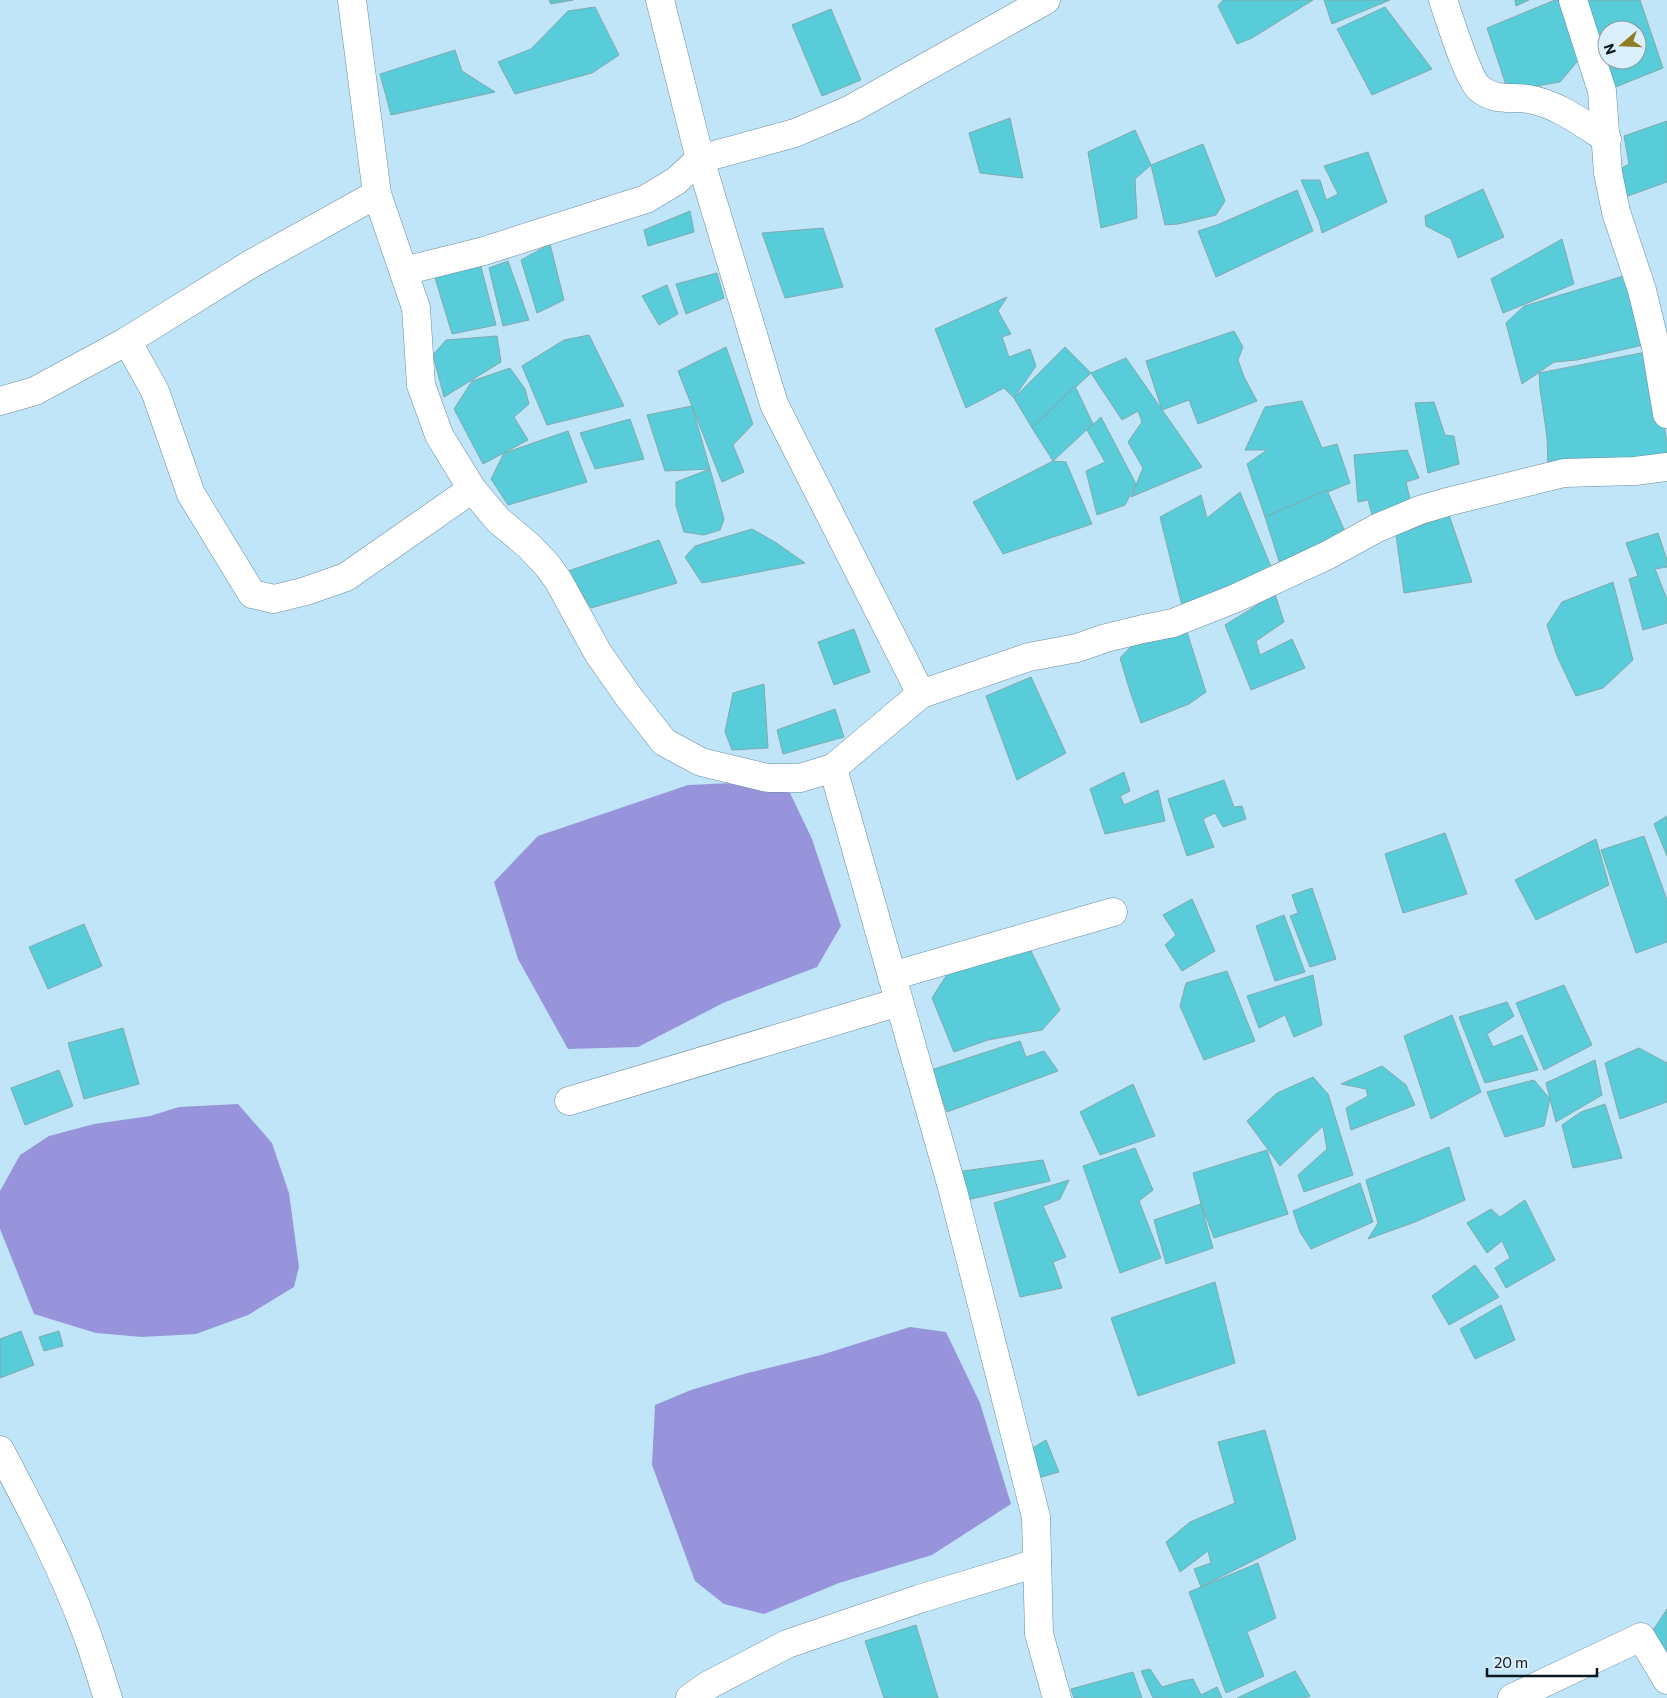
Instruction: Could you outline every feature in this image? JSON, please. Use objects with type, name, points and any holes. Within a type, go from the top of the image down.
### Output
[{"type":"street","points":[[352,0],[377,194],[416,308],[421,385],[439,435],[472,490],[498,520],[529,546],[558,580],[598,653],[628,696],[664,742],[701,762],[768,778],[800,778],[833,768],[921,694],[1029,657],[1077,648],[1124,634],[1173,623],[1236,598],[1328,556],[1377,528],[1447,502],[1564,473],[1635,471],[1667,467]]},
{"type":"street","points":[[660,0],[700,159],[774,404],[921,694]]},
{"type":"street","points":[[404,271],[484,252],[646,199],[676,181],[700,159],[795,133],[851,109],[1046,0]]},
{"type":"street","points":[[1444,0],[1467,67],[1478,88],[1499,98],[1527,99],[1562,110],[1606,139]]},
{"type":"street","points":[[1573,0],[1602,91],[1608,173],[1616,212],[1642,290],[1656,348],[1667,414]]},
{"type":"street","points":[[0,401],[35,391],[127,341],[251,264],[377,194]]},
{"type":"street","points":[[127,341],[156,392],[191,494],[252,594],[274,599],[306,591],[346,577],[472,490]]},
{"type":"street","points":[[833,768],[953,1191],[1036,1517],[1038,1634],[1057,1698]]},
{"type":"street","points":[[892,976],[1113,912]]},
{"type":"street","points":[[570,1101],[899,1002]]},
{"type":"street","points":[[0,1450],[47,1539],[63,1574],[86,1630],[108,1698]]},
{"type":"street","points":[[690,1698],[707,1686],[787,1644],[911,1602],[1037,1563]]},
{"type":"street","points":[[1512,1698],[1641,1637],[1667,1680]]},
{"type":"shaded area","points":[[732,783],[790,793],[812,839],[841,926],[817,967],[723,1003],[638,1047],[568,1049],[518,959],[494,882],[538,836],[688,785]]},
{"type":"shaded area","points":[[238,1104],[272,1143],[289,1193],[299,1267],[294,1287],[248,1315],[196,1334],[142,1337],[96,1333],[34,1314],[0,1229],[0,1191],[20,1155],[49,1136],[94,1124],[150,1116],[179,1107]]},
{"type":"shaded area","points":[[910,1327],[946,1332],[980,1403],[1011,1504],[932,1555],[839,1583],[764,1614],[724,1604],[695,1581],[652,1465],[655,1405],[691,1390],[744,1374],[821,1355]]},
{"type":"building","points":[[549,0],[573,0],[551,4]]},
{"type":"building","points":[[1223,0],[1313,0],[1252,38],[1237,44],[1218,6]]},
{"type":"building","points":[[1324,0],[1390,0],[1332,24]]},
{"type":"building","points":[[1515,0],[1529,0],[1516,6]]},
{"type":"building","points":[[1555,0],[1564,0],[1582,56],[1560,82],[1508,91],[1487,28]]},
{"type":"building","points":[[1583,0],[1640,0],[1647,20],[1597,20],[1597,41]]},
{"type":"building","points":[[595,7],[619,55],[592,73],[515,94],[498,62],[531,49],[568,11]]},
{"type":"building","points":[[1385,7],[1432,69],[1372,95],[1337,29]]},
{"type":"building","points":[[831,9],[861,80],[822,96],[792,25]]},
{"type":"building","points":[[1647,21],[1663,68],[1613,88],[1607,70],[1647,70]]},
{"type":"building","points":[[455,50],[462,71],[495,92],[391,115],[380,74]]},
{"type":"building","points":[[1010,118],[1023,178],[980,173],[969,133]]},
{"type":"building","points":[[1667,121],[1667,182],[1625,197],[1615,172],[1629,164],[1624,136]]},
{"type":"building","points":[[1135,130],[1151,165],[1135,179],[1137,218],[1101,228],[1088,152]]},
{"type":"building","points":[[1203,144],[1225,201],[1216,215],[1178,224],[1165,225],[1151,165]]},
{"type":"building","points":[[1368,152],[1387,202],[1322,233],[1319,221],[1301,180],[1320,180],[1326,200],[1338,194],[1324,166]]},
{"type":"building","points":[[1483,189],[1504,237],[1458,258],[1451,239],[1426,226],[1425,216]]},
{"type":"building","points":[[1297,190],[1313,231],[1216,277],[1198,231],[1217,225]]},
{"type":"building","points":[[690,211],[694,232],[648,246],[644,230]]},
{"type":"building","points":[[823,228],[843,287],[785,298],[762,233]]},
{"type":"building","points":[[1562,239],[1574,284],[1503,313],[1491,279]]},
{"type":"building","points":[[550,244],[564,300],[537,313],[521,260]]},
{"type":"building","points":[[508,261],[529,320],[503,326],[489,268]]},
{"type":"building","points":[[480,263],[496,325],[452,334],[433,271]]},
{"type":"building","points":[[717,273],[724,298],[686,314],[676,284]]},
{"type":"building","points":[[1627,275],[1648,344],[1577,360],[1554,362],[1522,384],[1506,323],[1524,306]]},
{"type":"building","points":[[667,285],[678,314],[659,325],[642,296]]},
{"type":"building","points":[[1007,297],[998,311],[1011,334],[1002,337],[1009,357],[1030,349],[1036,366],[1014,398],[1004,388],[966,408],[935,329]]},
{"type":"building","points":[[1234,331],[1243,347],[1238,360],[1244,377],[1257,401],[1198,424],[1189,400],[1162,410],[1146,361]]},
{"type":"building","points":[[589,335],[624,406],[547,425],[522,366],[564,340]]},
{"type":"building","points":[[497,336],[501,362],[444,397],[433,355],[446,340]]},
{"type":"building","points":[[726,347],[753,424],[733,445],[744,472],[722,482],[678,371]]},
{"type":"building","points":[[1065,347],[1091,373],[1032,428],[1014,398]]},
{"type":"building","points":[[1651,351],[1667,442],[1667,455],[1548,468],[1547,437],[1539,373]]},
{"type":"building","points":[[1126,358],[1202,467],[1131,497],[1143,468],[1128,442],[1142,422],[1138,411],[1122,420],[1091,373]]},
{"type":"building","points":[[510,368],[525,389],[529,404],[514,417],[528,440],[483,464],[454,409],[472,381]]},
{"type":"building","points":[[1075,386],[1093,424],[1053,461],[1032,428]]},
{"type":"building","points":[[1302,401],[1322,448],[1337,444],[1350,483],[1265,517],[1247,464],[1267,450],[1245,450],[1265,407]]},
{"type":"building","points":[[1434,402],[1445,435],[1454,436],[1459,464],[1428,473],[1415,403]]},
{"type":"building","points":[[692,406],[710,469],[665,471],[647,415]]},
{"type":"building","points":[[1101,417],[1136,484],[1125,505],[1097,515],[1086,471],[1105,462],[1087,430]]},
{"type":"building","points":[[630,419],[644,459],[595,469],[580,433]]},
{"type":"building","points":[[568,431],[587,482],[508,505],[491,479],[504,453]]},
{"type":"building","points":[[1407,450],[1419,478],[1406,482],[1411,503],[1373,519],[1368,500],[1358,502],[1354,455]]},
{"type":"building","points":[[1053,461],[1066,462],[1092,524],[1003,554],[973,502]]},
{"type":"building","points":[[710,469],[724,519],[720,530],[704,535],[684,532],[676,506],[676,482]]},
{"type":"building","points":[[1327,490],[1346,534],[1280,564],[1265,517]]},
{"type":"building","points":[[1240,492],[1272,569],[1183,610],[1160,517],[1201,495],[1207,518]]},
{"type":"building","points":[[1449,515],[1472,582],[1404,593],[1396,535]]},
{"type":"building","points":[[752,529],[805,563],[702,583],[685,557],[695,546]]},
{"type":"building","points":[[1658,533],[1667,560],[1667,567],[1655,569],[1667,599],[1667,623],[1643,630],[1629,579],[1638,576],[1626,543]]},
{"type":"building","points":[[659,540],[677,583],[591,608],[568,571]]},
{"type":"building","points":[[1613,582],[1633,660],[1603,688],[1576,696],[1557,656],[1547,625],[1562,602]]},
{"type":"building","points":[[1275,594],[1284,622],[1256,641],[1260,655],[1292,639],[1305,668],[1251,690],[1225,625]]},
{"type":"building","points":[[854,629],[870,672],[834,685],[818,642]]},
{"type":"building","points":[[1186,629],[1206,692],[1189,704],[1141,723],[1120,658],[1139,638]]},
{"type":"building","points":[[1031,677],[1066,753],[1017,780],[986,696]]},
{"type":"building","points":[[764,684],[768,748],[732,750],[725,732],[733,693]]},
{"type":"building","points":[[835,709],[844,737],[783,754],[777,730]]},
{"type":"building","points":[[1124,772],[1130,791],[1120,796],[1124,805],[1158,790],[1165,821],[1105,834],[1090,789]]},
{"type":"building","points":[[1224,780],[1234,807],[1242,806],[1246,819],[1223,827],[1215,813],[1203,819],[1214,847],[1187,856],[1168,799]]},
{"type":"building","points":[[1667,816],[1667,856],[1654,824]]},
{"type":"building","points":[[1445,833],[1467,894],[1403,913],[1385,854]]},
{"type":"building","points":[[1644,836],[1667,900],[1667,942],[1636,953],[1601,850]]},
{"type":"building","points":[[1596,839],[1609,885],[1536,920],[1515,880]]},
{"type":"building","points":[[1312,888],[1336,959],[1310,967],[1290,916],[1298,913],[1292,895]]},
{"type":"building","points":[[1192,899],[1215,951],[1182,971],[1165,945],[1176,935],[1163,915]]},
{"type":"building","points":[[1284,915],[1305,972],[1275,981],[1256,926]]},
{"type":"building","points":[[84,924],[102,966],[48,989],[29,947]]},
{"type":"building","points":[[1031,951],[1060,1010],[1042,1030],[988,1040],[954,1052],[932,998],[954,963]]},
{"type":"building","points":[[1227,971],[1255,1041],[1204,1060],[1180,1006],[1186,983]]},
{"type":"building","points":[[1313,975],[1322,1025],[1294,1037],[1285,1015],[1259,1028],[1247,996]]},
{"type":"building","points":[[1564,985],[1592,1045],[1544,1070],[1516,1003]]},
{"type":"building","points":[[1507,1002],[1514,1016],[1487,1034],[1493,1047],[1522,1035],[1538,1070],[1485,1083],[1459,1017]]},
{"type":"building","points":[[1452,1015],[1481,1092],[1431,1119],[1404,1036]]},
{"type":"building","points":[[123,1028],[139,1084],[84,1099],[68,1043]]},
{"type":"building","points":[[1020,1041],[1026,1057],[1044,1051],[1058,1071],[947,1112],[931,1070]]},
{"type":"building","points":[[1639,1048],[1667,1063],[1667,1102],[1620,1119],[1605,1063]]},
{"type":"building","points":[[1595,1060],[1602,1095],[1556,1122],[1546,1083]]},
{"type":"building","points":[[1382,1066],[1406,1085],[1415,1105],[1351,1130],[1346,1108],[1368,1096],[1366,1089],[1341,1084]]},
{"type":"building","points":[[59,1070],[73,1106],[25,1125],[11,1088]]},
{"type":"building","points":[[1313,1077],[1328,1094],[1353,1175],[1304,1192],[1298,1175],[1327,1149],[1323,1126],[1280,1166],[1247,1121],[1277,1093]]},
{"type":"building","points":[[1534,1080],[1550,1099],[1544,1126],[1505,1137],[1487,1092]]},
{"type":"building","points":[[1133,1084],[1155,1136],[1100,1155],[1080,1112]]},
{"type":"building","points":[[1605,1104],[1622,1158],[1573,1168],[1562,1125],[1581,1112]]},
{"type":"building","points":[[1449,1147],[1465,1200],[1415,1222],[1368,1239],[1378,1223],[1366,1180]]},
{"type":"building","points":[[1135,1148],[1153,1190],[1139,1201],[1161,1258],[1120,1273],[1083,1166]]},
{"type":"building","points":[[1267,1150],[1288,1214],[1214,1238],[1201,1204],[1193,1173]]},
{"type":"building","points":[[1043,1160],[1050,1181],[967,1200],[956,1172]]},
{"type":"building","points":[[1069,1180],[1060,1199],[1043,1206],[1066,1257],[1053,1262],[1062,1288],[1020,1297],[994,1203]]},
{"type":"building","points":[[1360,1183],[1373,1222],[1311,1249],[1300,1232],[1293,1211]]},
{"type":"building","points":[[1525,1200],[1555,1260],[1506,1288],[1495,1268],[1510,1258],[1502,1241],[1487,1253],[1467,1223],[1491,1209],[1500,1217]]},
{"type":"building","points":[[1201,1204],[1213,1248],[1166,1264],[1154,1220]]},
{"type":"building","points":[[1475,1265],[1499,1297],[1449,1325],[1432,1296]]},
{"type":"building","points":[[1215,1282],[1235,1363],[1138,1396],[1111,1318]]},
{"type":"building","points":[[1501,1305],[1515,1340],[1475,1359],[1460,1329]]},
{"type":"building","points":[[21,1331],[34,1365],[0,1378],[0,1339]]},
{"type":"building","points":[[59,1331],[63,1346],[44,1351],[39,1337]]},
{"type":"building","points":[[1265,1430],[1296,1539],[1201,1587],[1194,1569],[1211,1563],[1208,1551],[1180,1572],[1166,1542],[1190,1522],[1235,1503],[1218,1442]]},
{"type":"building","points":[[1046,1440],[1059,1472],[1035,1479],[1029,1450]]},
{"type":"building","points":[[1258,1563],[1276,1618],[1247,1632],[1264,1676],[1226,1693],[1189,1592]]},
{"type":"building","points":[[1667,1609],[1667,1661],[1650,1635]]},
{"type":"building","points":[[916,1625],[938,1698],[884,1698],[865,1641]]},
{"type":"building","points":[[1150,1669],[1162,1687],[1193,1679],[1201,1695],[1217,1687],[1222,1698],[1153,1698],[1141,1671]]},
{"type":"building","points":[[1295,1671],[1310,1696],[1305,1698],[1237,1698]]},
{"type":"building","points":[[1133,1672],[1142,1698],[1074,1698],[1071,1689]]}]
